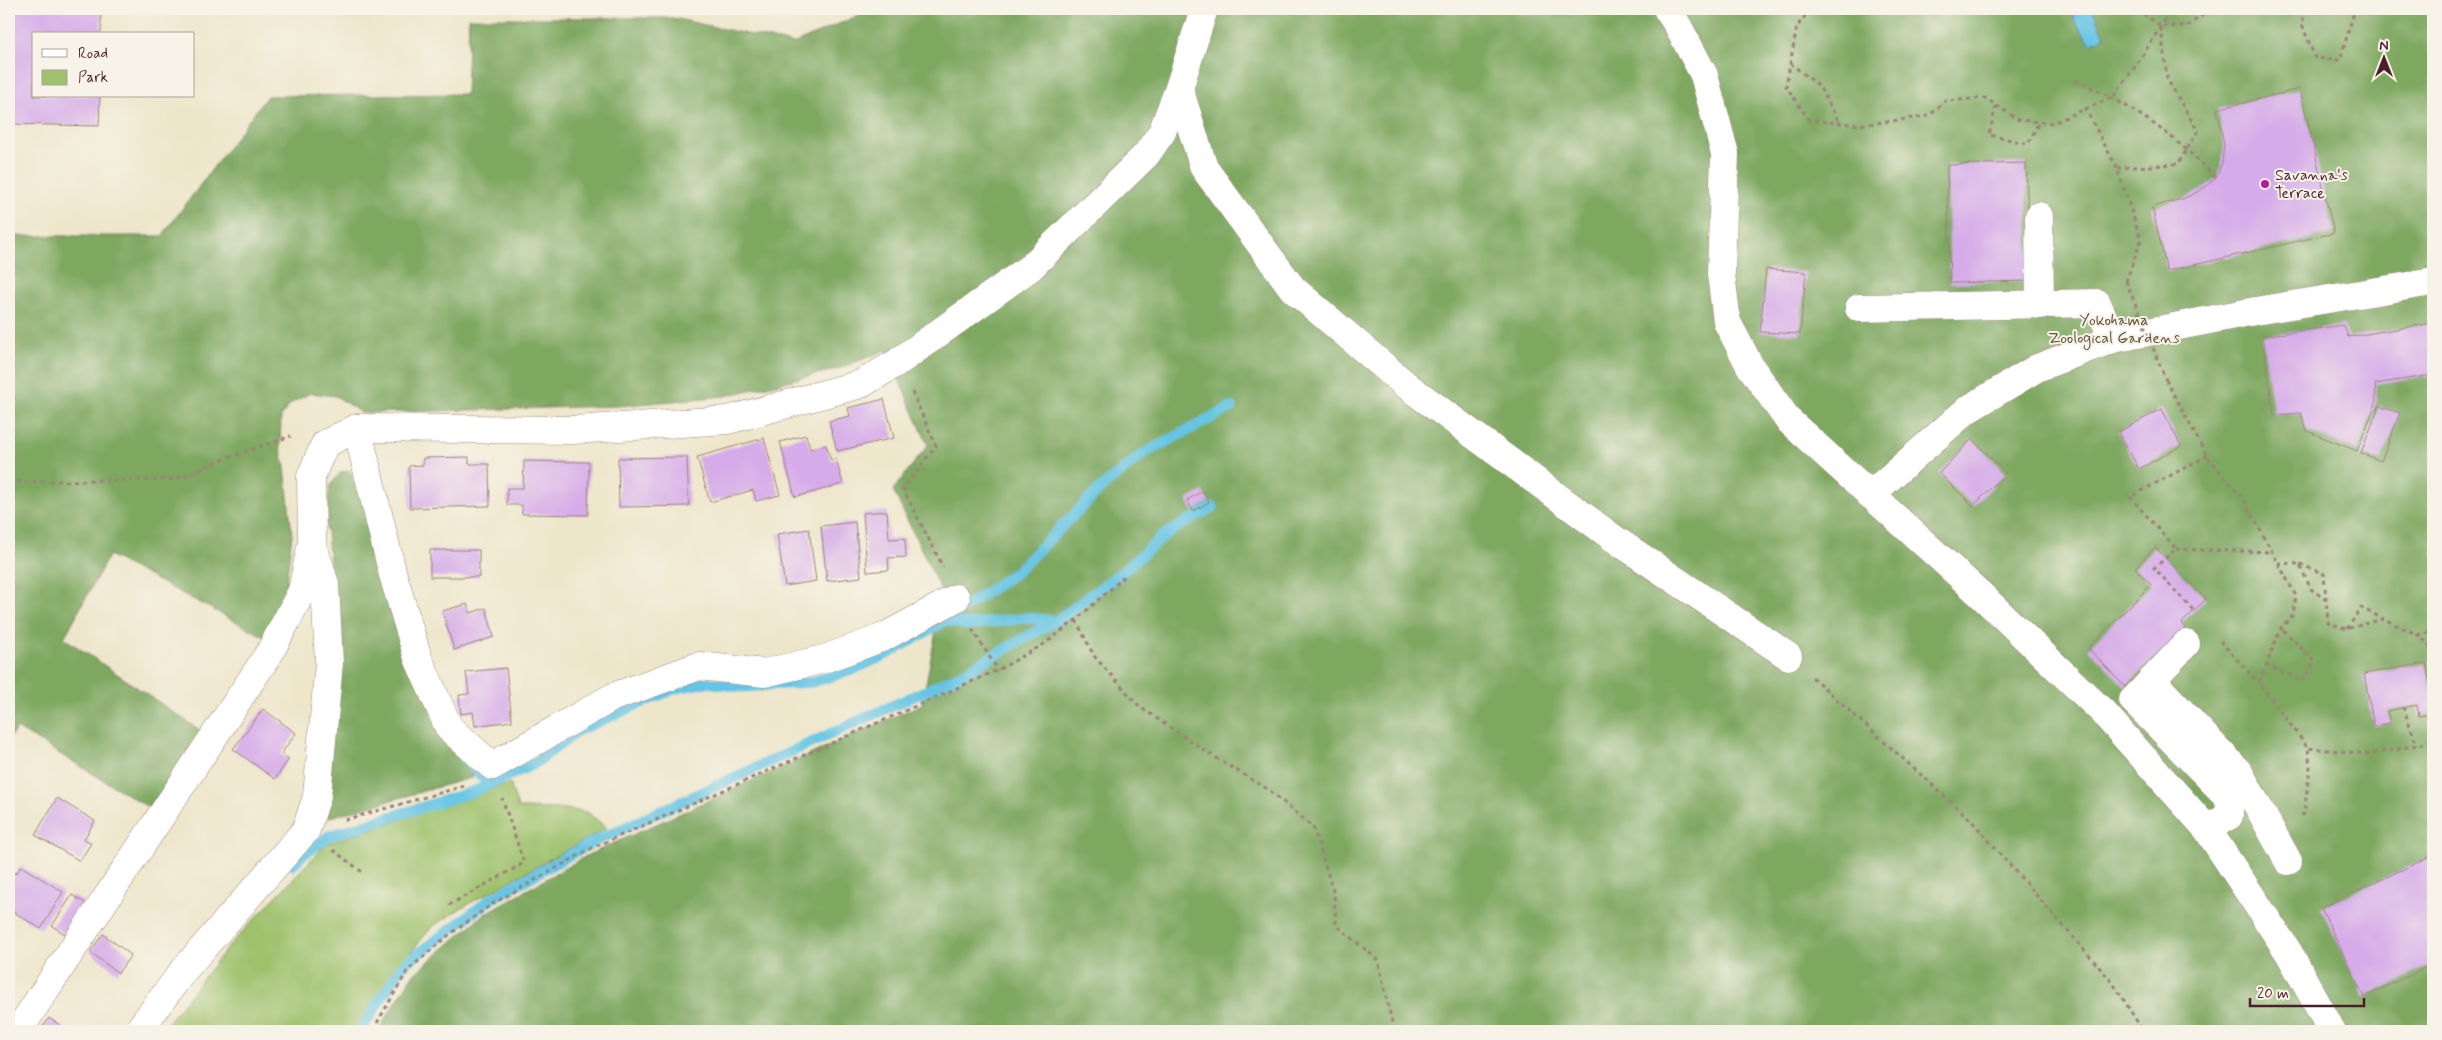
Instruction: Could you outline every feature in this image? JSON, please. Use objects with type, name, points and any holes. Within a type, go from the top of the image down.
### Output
[{"type":"street","points":[[18,1031],[270,652],[302,591],[312,542],[311,476],[324,444],[356,428],[573,430],[728,420],[862,384],[898,362],[1031,267],[1146,155],[1162,132],[1179,88],[1204,9]]},
{"type":"street","points":[[1667,9],[1704,75],[1725,154],[1721,274],[1727,322],[1750,366],[1788,420],[1980,594],[2102,711],[2206,829],[2289,953],[2332,1031]]},
{"type":"street","points":[[1179,88],[1204,168],[1293,290],[1421,396],[1616,540],[1788,656]]},
{"type":"street","points":[[2039,216],[2040,305]]},
{"type":"street","points":[[1870,495],[1968,410],[2037,368],[2112,339],[2255,311],[2433,282]]},
{"type":"street","points":[[1859,308],[2096,303],[2112,339]]},
{"type":"street","points":[[356,428],[393,576],[418,658],[449,728],[492,766],[613,697],[699,666],[764,673],[824,660],[884,637],[956,598]]},
{"type":"street","points":[[138,1031],[182,971],[306,830],[317,796],[329,663],[324,584],[312,542]]},
{"type":"street","points":[[2186,644],[2133,700],[2230,799],[2229,816],[2206,829]]},
{"type":"street","points":[[2152,680],[2238,772],[2288,862]]},
{"type":"path","points":[[1810,9],[1797,27],[1786,86],[1810,120],[1860,125],[1929,116],[1945,101],[1984,98],[2019,120],[2053,123],[2113,97],[2172,9]]},
{"type":"path","points":[[2137,9],[2161,27],[2189,25],[2210,9]]},
{"type":"path","points":[[2304,9],[2303,27],[2315,58],[2340,60],[2355,9]]},
{"type":"path","points":[[2117,168],[2178,164],[2198,131],[2167,79],[2161,27]]},
{"type":"path","points":[[1790,63],[1819,86],[1839,123]]},
{"type":"path","points":[[2075,80],[2113,97],[2187,149],[2216,178]]},
{"type":"path","points":[[1996,106],[1989,135],[2028,144],[2039,122]]},
{"type":"path","points":[[2085,108],[2117,168],[2141,240],[2126,281],[2166,380],[2207,456],[2244,500],[2296,596],[2293,615],[2281,628],[2259,683]]},
{"type":"path","points":[[898,362],[936,446],[903,489],[946,573]]},
{"type":"path","points":[[9,482],[176,479],[224,459],[280,440]]},
{"type":"path","points":[[2176,549],[2130,497],[2207,456]]},
{"type":"path","points":[[2194,611],[2154,568],[2176,549],[2272,552]]},
{"type":"path","points":[[2277,563],[2299,564],[2324,574],[2328,622],[2346,629],[2384,619]]},
{"type":"path","points":[[2299,564],[2311,589],[2326,600]]},
{"type":"path","points":[[376,1031],[378,1021],[408,970],[445,938],[492,904],[592,848],[998,670],[1044,644],[1076,620],[1126,576]]},
{"type":"path","points":[[2346,629],[2361,608],[2418,636],[2433,648]]},
{"type":"path","points":[[1076,620],[1094,656],[1140,707],[1208,753],[1269,790],[1313,827],[1334,894],[1336,925],[1378,960],[1394,1031]]},
{"type":"path","points":[[972,628],[990,654],[998,670]]},
{"type":"path","points":[[2266,664],[2302,681],[2316,661],[2281,628]]},
{"type":"path","points":[[2418,636],[2433,631]]},
{"type":"path","points":[[2220,640],[2259,683],[2308,748],[2310,767],[2304,814],[2272,832]]},
{"type":"path","points":[[1788,656],[1969,818],[2113,983],[2143,1031]]},
{"type":"path","points":[[2403,707],[2417,745]]},
{"type":"path","points":[[2308,748],[2370,754],[2433,742]]},
{"type":"path","points":[[450,905],[524,863],[492,766]]},
{"type":"path","points":[[306,830],[467,785]]},
{"type":"path","points":[[306,830],[365,874]]},
{"type":"green space","name":"Yokohama Zoological Gardens","points":[[873,9],[2433,9],[2433,1031],[378,1031],[413,975],[483,915],[588,855],[922,704],[943,595],[893,490],[928,445],[886,350],[838,369],[725,396],[618,406],[361,413],[336,396],[310,393],[290,404],[281,416],[280,447],[285,467],[292,535],[284,599],[265,637],[109,555],[64,638],[207,735],[158,813],[17,728],[9,739],[9,236],[162,236],[267,96],[466,94],[469,18],[673,18],[793,44]]},
{"type":"green space","points":[[349,471],[362,483],[445,740],[474,777],[327,818],[338,651],[326,521],[330,486],[341,472]]},
{"type":"green space","points":[[510,783],[518,808],[565,809],[587,812],[607,828],[461,908],[432,927],[402,963],[357,1031],[161,1031],[228,947],[326,844]]},
{"type":"water","points":[[2092,9],[2105,36],[2091,44],[2075,21],[2073,10]]},
{"type":"building","points":[[9,9],[101,9],[101,32],[32,32],[32,98],[100,98],[99,126],[9,124]]},
{"type":"building","name":"Savanna's Terrace","points":[[2300,89],[2334,233],[2167,271],[2152,207],[2185,198],[2201,190],[2216,178],[2222,163],[2224,144],[2217,109]]},
{"type":"building","points":[[2026,163],[2030,281],[1950,283],[1947,165]]},
{"type":"building","points":[[1766,269],[1806,272],[1800,334],[1760,332]]},
{"type":"building","points":[[2433,323],[2433,375],[2375,384],[2376,403],[2357,451],[2307,431],[2301,413],[2274,415],[2262,336],[2344,325],[2348,337]]},
{"type":"building","points":[[884,399],[894,438],[837,451],[829,421],[850,416],[848,408]]},
{"type":"building","points":[[2379,406],[2400,413],[2381,461],[2361,453]]},
{"type":"building","points":[[2162,409],[2181,446],[2139,469],[2118,432]]},
{"type":"building","points":[[806,435],[810,449],[826,445],[831,460],[836,459],[843,484],[795,497],[780,442]]},
{"type":"building","points":[[764,438],[780,495],[756,501],[753,490],[710,502],[697,457]]},
{"type":"building","points":[[1972,439],[2006,473],[1973,506],[1939,473]]},
{"type":"building","points":[[469,457],[469,464],[489,464],[490,506],[410,508],[409,466],[423,465],[423,458]]},
{"type":"building","points":[[687,457],[689,506],[619,507],[618,458]]},
{"type":"building","points":[[524,461],[589,462],[588,515],[522,514],[522,505],[507,505],[507,488],[523,488]]},
{"type":"building","points":[[1203,491],[1209,502],[1193,511],[1187,500]]},
{"type":"building","points":[[887,511],[889,539],[905,538],[906,557],[888,558],[889,570],[867,572],[863,513]]},
{"type":"building","points":[[855,522],[861,577],[827,581],[821,526]]},
{"type":"building","points":[[809,529],[816,581],[785,586],[777,534]]},
{"type":"building","points":[[2155,547],[2206,599],[2182,623],[2186,628],[2125,687],[2088,648],[2151,585],[2135,568]]},
{"type":"building","points":[[430,550],[479,550],[479,577],[430,577]]},
{"type":"building","points":[[467,604],[470,613],[486,608],[494,637],[454,650],[442,611]]},
{"type":"building","points":[[2426,663],[2433,700],[2433,714],[2419,716],[2417,705],[2387,711],[2390,723],[2374,726],[2364,674]]},
{"type":"building","points":[[506,668],[512,721],[475,726],[473,712],[461,714],[459,695],[469,694],[466,672]]},
{"type":"building","points":[[263,709],[296,733],[281,754],[289,759],[275,779],[233,749]]},
{"type":"building","points":[[57,798],[95,821],[84,839],[91,843],[80,861],[35,835]]},
{"type":"building","points":[[2433,855],[2433,964],[2364,997],[2321,908]]},
{"type":"building","points":[[21,866],[63,892],[41,929],[9,909],[9,875],[11,871],[16,874]]},
{"type":"building","points":[[72,895],[90,906],[70,937],[52,926]]},
{"type":"building","points":[[103,934],[131,955],[118,973],[90,952]]},
{"type":"building","points":[[49,1018],[69,1031],[40,1031]]},
{"type":"waterway","points":[[293,865],[301,856],[329,836],[475,791],[534,764],[579,730],[676,688],[706,682],[742,687],[812,682],[852,670],[889,653],[938,625],[1015,573],[1101,488],[1143,454],[1232,407]]},
{"type":"waterway","points":[[360,1031],[403,965],[491,899],[593,842],[956,677],[1062,617],[1122,572],[1166,534],[1213,507]]},
{"type":"waterway","points":[[945,620],[966,625],[1027,618],[1055,621]]},
{"type":"waterway","points":[[464,758],[489,784]]},
{"type":"place","name":"Savanna's Terrace","points":[[2265,184]]}]
